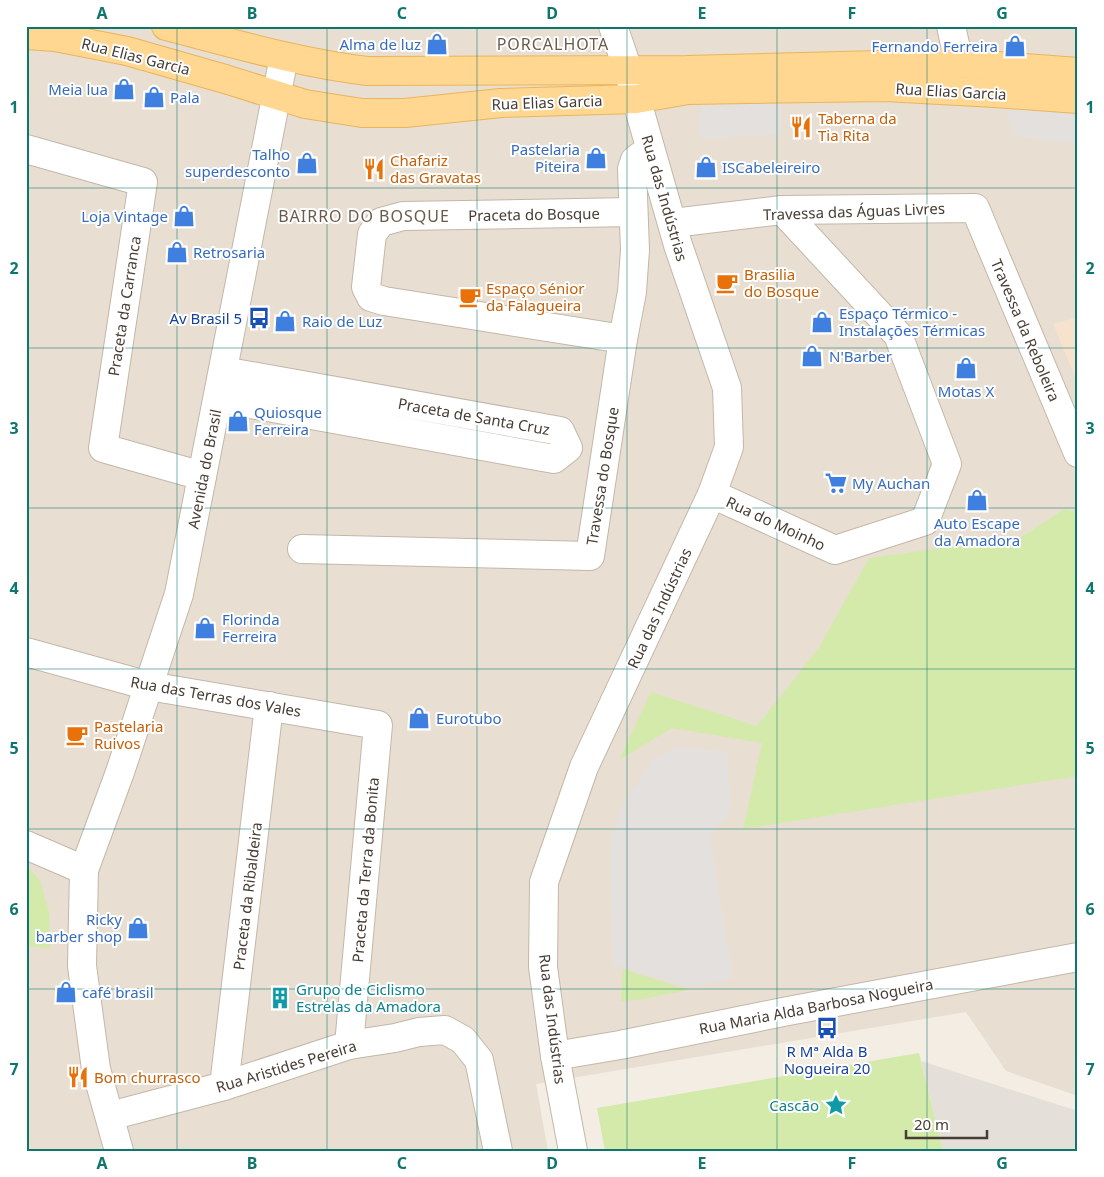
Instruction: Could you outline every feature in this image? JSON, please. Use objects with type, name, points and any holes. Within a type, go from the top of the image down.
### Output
[{"type":"main road","name":"Rua Elias Garcia","points":[[166,26],[284,57],[332,67],[367,71],[628,70],[958,63],[1078,72]]},
{"type":"main road","name":"Rua Elias Garcia","points":[[26,35],[55,37],[127,51],[226,79],[304,104],[362,113],[406,114],[501,103],[636,99],[688,90],[885,87],[1078,99]]},
{"type":"street","name":"Rua das Indústrias","points":[[573,1151],[555,1056],[544,967],[544,882],[584,767],[712,494],[730,447],[727,388],[678,245],[628,70],[613,26]]},
{"type":"street","points":[[951,26],[958,63]]},
{"type":"street","name":"Avenida do Brasil","points":[[119,1151],[96,1069],[82,966],[84,870],[120,772],[179,594],[284,57]]},
{"type":"street","name":"Praceta da Carranca","points":[[26,149],[143,182],[103,448],[202,476]]},
{"type":"street","name":"Travessa do Bosque","points":[[302,549],[590,556],[623,339],[632,292],[634,250],[632,169],[634,160],[650,149]]},
{"type":"street","name":"Travessa das Águas Livres","points":[[673,224],[782,210],[975,208]]},
{"type":"street","name":"Travessa da Reboleira","points":[[975,208],[1078,453]]},
{"type":"street","name":"Rua do Moinho","points":[[712,494],[835,550],[925,521],[947,464],[898,335],[782,210]]},
{"type":"street","name":"Praceta do Bosque","points":[[623,339],[384,302],[371,296],[366,288],[372,234],[381,222],[403,216],[633,212]]},
{"type":"street","name":"Praceta de Santa Cruz","points":[[218,398],[554,459],[568,448],[560,431],[223,371]]},
{"type":"street","name":"Rua das Terras dos Vales","points":[[26,652],[149,686],[378,725]]},
{"type":"street","name":"Praceta da Ribaldeira","points":[[224,1086],[269,706]]},
{"type":"street","name":"Praceta da Terra da Bonita","points":[[349,1045],[378,725]]},
{"type":"street","points":[[26,845],[84,870]]},
{"type":"street","name":"Rua Maria Alda Barbosa Nogueira","points":[[555,1056],[1078,957]]},
{"type":"street","name":"Rua Aristides Pereira","points":[[110,1116],[224,1086],[349,1045],[418,1032],[445,1030],[463,1040],[479,1060],[498,1151]]},
{"type":"shaded area","points":[[26,26],[1078,26],[1078,1096],[1006,1071],[966,1012],[536,1084],[548,1151],[26,1151]]},
{"type":"shaded area","points":[[781,98],[781,134],[699,139],[701,102]]},
{"type":"shaded area","points":[[1001,101],[1078,107],[1078,143],[1015,136]]},
{"type":"shaded area","points":[[1078,317],[1078,384],[1053,324]]},
{"type":"shaded area","points":[[680,747],[727,752],[731,809],[710,837],[733,979],[689,987],[614,965],[610,891],[610,844],[621,807],[653,758]]},
{"type":"shaded area","points":[[921,1061],[1078,1111],[1078,1151],[943,1151]]},
{"type":"green space","points":[[1064,509],[1078,512],[1078,776],[743,829],[762,743],[672,728],[619,760],[651,692],[757,726],[818,649],[869,558],[949,547],[1009,545]]},
{"type":"green space","points":[[26,864],[40,881],[49,912],[50,948],[26,946]]},
{"type":"green space","points":[[623,969],[689,990],[643,999],[621,1001]]},
{"type":"green space","points":[[919,1053],[943,1151],[605,1151],[597,1108]]},
{"type":"place","name":"Alma de luz","points":[[437,44]]},
{"type":"place","name":"Fernando Ferreira","points":[[1015,46]]},
{"type":"place","name":"Meia lua","points":[[124,89]]},
{"type":"place","name":"Pala","points":[[154,97]]},
{"type":"place","name":"Taberna da Tia Rita","points":[[801,127]]},
{"type":"place","name":"Pastelaria Piteira","points":[[596,158]]},
{"type":"place","name":"Talho superdesconto","points":[[307,163]]},
{"type":"place","name":"ISCabeleireiro","points":[[706,167]]},
{"type":"place","name":"Chafariz das Gravatas","points":[[374,169]]},
{"type":"place","name":"Loja Vintage","points":[[184,216]]},
{"type":"place","name":"Retrosaria","points":[[177,252]]},
{"type":"place","name":"Brasilia do Bosque","points":[[727,283]]},
{"type":"place","name":"Espaço Sénior da Falagueira","points":[[470,297]]},
{"type":"place","name":"Av Brasil 5","points":[[259,318]]},
{"type":"place","name":"Raio de Luz","points":[[285,321]]},
{"type":"place","name":"Espaço Térmico - Instalações Térmicas","points":[[822,322]]},
{"type":"place","name":"N'Barber","points":[[812,356]]},
{"type":"place","name":"Motas X","points":[[966,368]]},
{"type":"place","name":"Quiosque Ferreira","points":[[238,421]]},
{"type":"place","name":"My Auchan","points":[[836,483]]},
{"type":"place","name":"Auto Escape da Amadora","points":[[977,500]]},
{"type":"place","name":"Florinda Ferreira","points":[[205,628]]},
{"type":"place","name":"Eurotubo","points":[[419,718]]},
{"type":"place","name":"Pastelaria Ruivos","points":[[77,735]]},
{"type":"place","name":"Ricky barber shop","points":[[138,928]]},
{"type":"place","name":"café brasil","points":[[66,992]]},
{"type":"place","name":"Grupo de Ciclismo Estrelas da Amadora","points":[[280,998]]},
{"type":"place","name":"R Mª Alda B Nogueira 20","points":[[827,1028]]},
{"type":"place","name":"Bom churrasco","points":[[78,1077]]},
{"type":"place","name":"Cascão","points":[[836,1105]]},
{"type":"district","name":"PORCALHOTA","points":[[553,44]]},
{"type":"district","name":"BAIRRO DO BOSQUE","points":[[364,216]]}]
